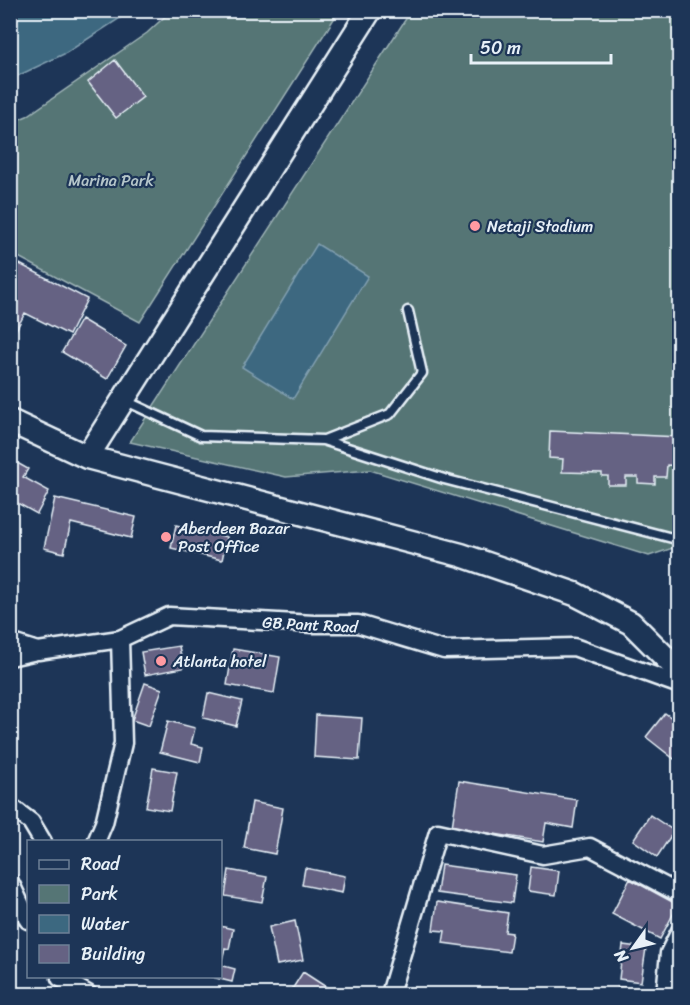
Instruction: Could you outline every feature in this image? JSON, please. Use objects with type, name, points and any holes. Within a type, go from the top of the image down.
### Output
[{"type":"main road","points":[[87,457],[370,10]]},
{"type":"main road","points":[[10,421],[87,457],[461,555],[575,594],[631,623],[680,672]]},
{"type":"street","name":"GB Pant Road","points":[[10,642],[38,651],[120,639],[169,616],[314,624],[358,624],[444,650],[574,647],[680,685]]},
{"type":"street","points":[[97,840],[104,823],[123,742],[120,639]]},
{"type":"street","points":[[10,657],[38,651]]},
{"type":"street","points":[[10,806],[31,822],[41,840]]},
{"type":"street","points":[[390,994],[438,832],[543,855],[590,847],[680,894]]},
{"type":"street","points":[[10,882],[27,918]]},
{"type":"street","points":[[665,994],[669,953],[680,931]]},
{"type":"street","points":[[59,983],[88,994]]},
{"type":"lane","points":[[323,440],[390,414],[422,373],[408,311]]},
{"type":"lane","points":[[123,400],[201,436],[323,440],[444,479],[680,540]]},
{"type":"green space","name":"Marina Park","points":[[171,11],[339,11],[140,322],[11,253],[10,123],[27,116],[147,33]]},
{"type":"green space","name":"Netaji Stadium","points":[[411,11],[679,11],[679,546],[649,556],[370,470],[286,477],[130,442]]},
{"type":"water","points":[[10,11],[131,11],[66,53],[11,79]]},
{"type":"water","points":[[317,244],[368,276],[293,399],[242,367]]},
{"type":"building","points":[[115,60],[143,97],[116,118],[88,82]]},
{"type":"building","points":[[10,259],[87,299],[69,335],[25,313],[16,330],[10,327]]},
{"type":"building","points":[[81,319],[126,346],[107,379],[62,352]]},
{"type":"building","points":[[550,431],[680,437],[680,466],[667,465],[666,477],[655,477],[655,484],[638,483],[638,477],[626,477],[626,485],[608,485],[608,476],[602,476],[602,473],[562,472],[563,459],[549,458]]},
{"type":"building","points":[[10,459],[28,469],[23,477],[49,491],[37,514],[10,499]]},
{"type":"building","points":[[55,498],[136,517],[131,538],[71,523],[64,553],[44,548]]},
{"type":"building","points":[[176,525],[227,537],[222,560],[171,548]]},
{"type":"building","points":[[179,646],[183,668],[145,675],[141,652]]},
{"type":"building","points":[[233,649],[280,657],[274,693],[227,685]]},
{"type":"building","points":[[145,683],[162,689],[149,726],[132,720]]},
{"type":"building","points":[[208,693],[242,701],[236,726],[203,718]]},
{"type":"building","points":[[665,713],[680,724],[680,753],[674,759],[646,737]]},
{"type":"building","points":[[316,715],[362,718],[359,760],[314,757]]},
{"type":"building","points":[[168,721],[195,728],[191,744],[203,747],[200,762],[160,752]]},
{"type":"building","points":[[153,768],[177,772],[170,811],[146,807]]},
{"type":"building","points":[[459,781],[577,800],[573,828],[546,823],[543,842],[452,827]]},
{"type":"building","points":[[252,802],[283,808],[275,854],[244,848]]},
{"type":"building","points":[[650,815],[674,831],[657,857],[633,840]]},
{"type":"building","points":[[441,865],[516,875],[512,903],[437,893]]},
{"type":"building","points":[[531,867],[559,871],[556,895],[528,891]]},
{"type":"building","points":[[305,868],[345,876],[342,893],[302,885]]},
{"type":"building","points":[[229,870],[267,877],[262,902],[225,896]]},
{"type":"building","points":[[630,879],[678,905],[660,939],[612,914]]},
{"type":"building","points":[[437,902],[508,913],[505,932],[512,933],[509,952],[443,943],[445,931],[433,930]]},
{"type":"building","points":[[295,921],[303,960],[277,965],[269,927]]},
{"type":"building","points":[[222,926],[233,929],[229,949],[225,948],[222,960]]},
{"type":"building","points":[[623,945],[646,948],[641,982],[619,979]]},
{"type":"building","points":[[222,966],[235,969],[232,982],[216,978],[222,978]]},
{"type":"building","points":[[303,972],[337,994],[289,994]]},
{"type":"building","points":[[618,987],[645,989],[645,994],[618,994]]},
{"type":"place","name":"Netaji Stadium","points":[[475,226]]},
{"type":"place","name":"Aberdeen Bazar Post Office","points":[[166,537]]},
{"type":"place","name":"Atlanta hotel","points":[[161,661]]}]
